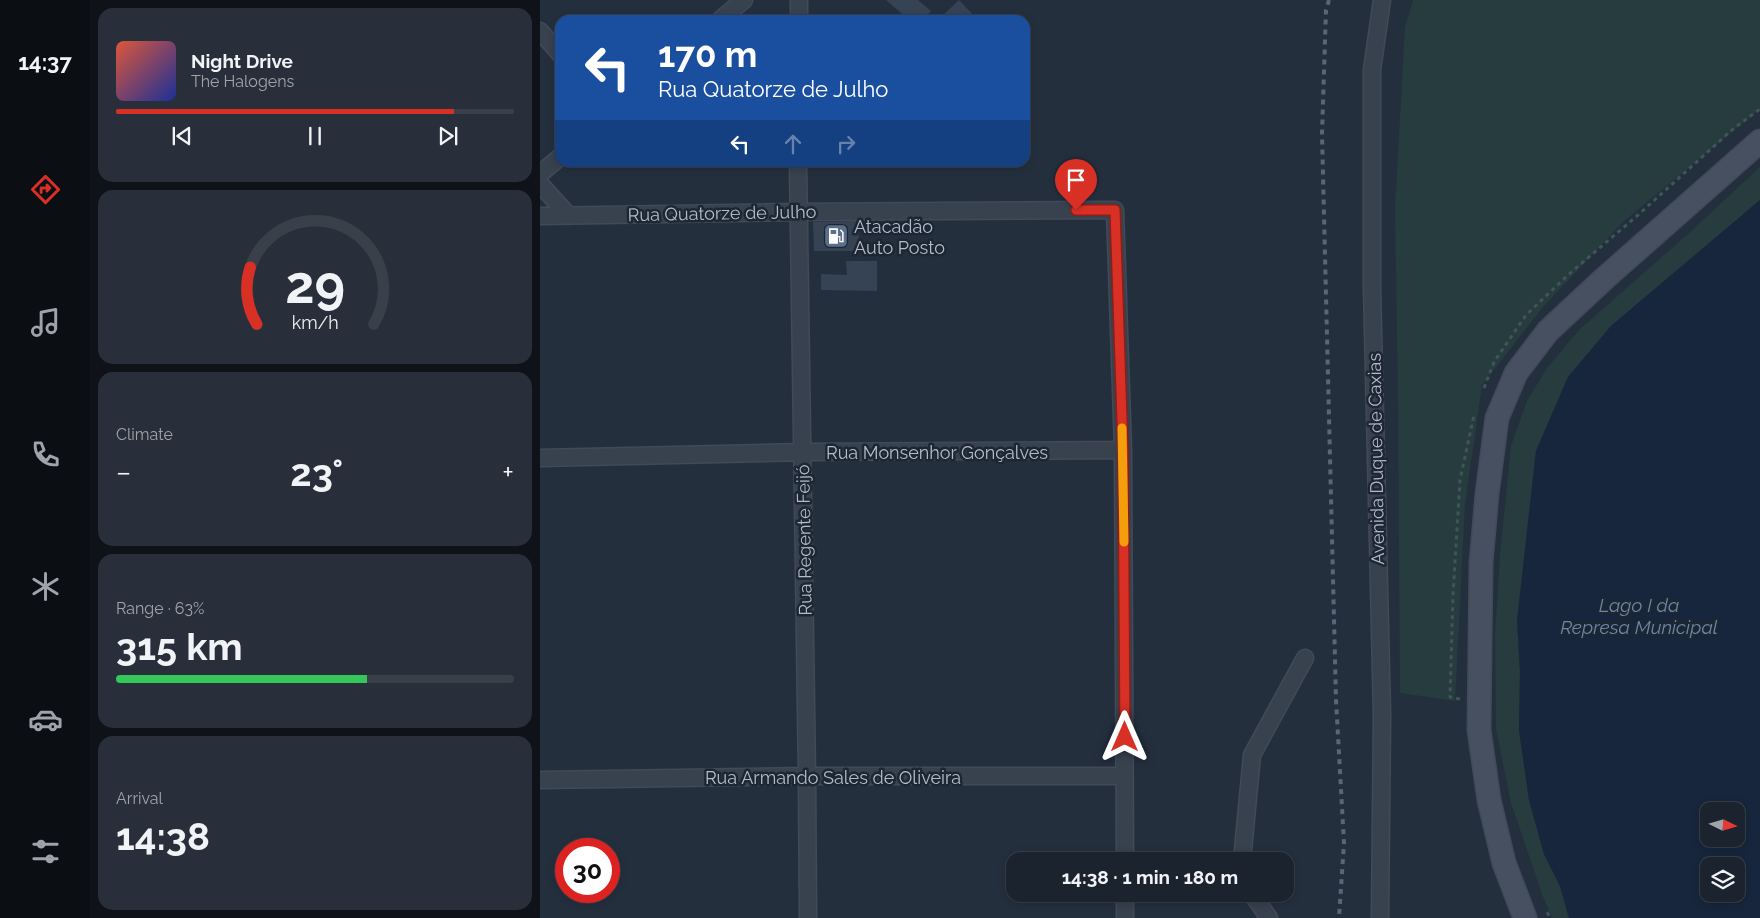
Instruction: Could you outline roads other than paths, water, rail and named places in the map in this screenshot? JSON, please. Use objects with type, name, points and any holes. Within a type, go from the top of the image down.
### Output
[{"type":"main road","points":[[1525,918],[1504,864],[1489,800],[1479,730],[1481,563],[1487,494],[1498,418],[1516,372],[1548,331],[1760,141]]},
{"type":"street","points":[[726,15],[744,0]]},
{"type":"street","points":[[799,0],[799,15]]},
{"type":"street","name":"Avenida Duque de Caxias","points":[[1380,918],[1382,715],[1372,287],[1372,70],[1382,0]]},
{"type":"street","points":[[540,30],[555,48]]},
{"type":"street","points":[[540,174],[555,161]]},
{"type":"street","name":"Rua Regente Feijó","points":[[798,167],[797,212],[803,452],[808,918]]},
{"type":"street","points":[[540,184],[570,216]]},
{"type":"street","name":"Rua Quatorze de Julho","points":[[540,216],[1115,210],[1123,450]]},
{"type":"street","points":[[1123,450],[1125,852]]},
{"type":"street","name":"Rua Monsenhor Gonçalves","points":[[540,458],[803,452],[1123,450]]},
{"type":"street","points":[[1243,852],[1252,756],[1306,658]]},
{"type":"street","name":"Rua Armando Sales de Oliveira","points":[[540,780],[807,776],[1125,776]]},
{"type":"street","points":[[1125,902],[1125,918]]},
{"type":"street","points":[[1258,902],[1269,918]]},
{"type":"water","name":"Lago I da Represa Municipal","points":[[1760,200],[1760,918],[1569,918],[1560,886],[1544,854],[1529,800],[1519,730],[1520,671],[1517,621],[1536,451],[1568,377],[1611,326]]},
{"type":"railway","points":[[1329,0],[1326,10],[1322,134],[1336,700],[1344,843],[1339,918]]},
{"type":"place","name":"Atacadão Auto Posto","points":[[836,236]]}]
